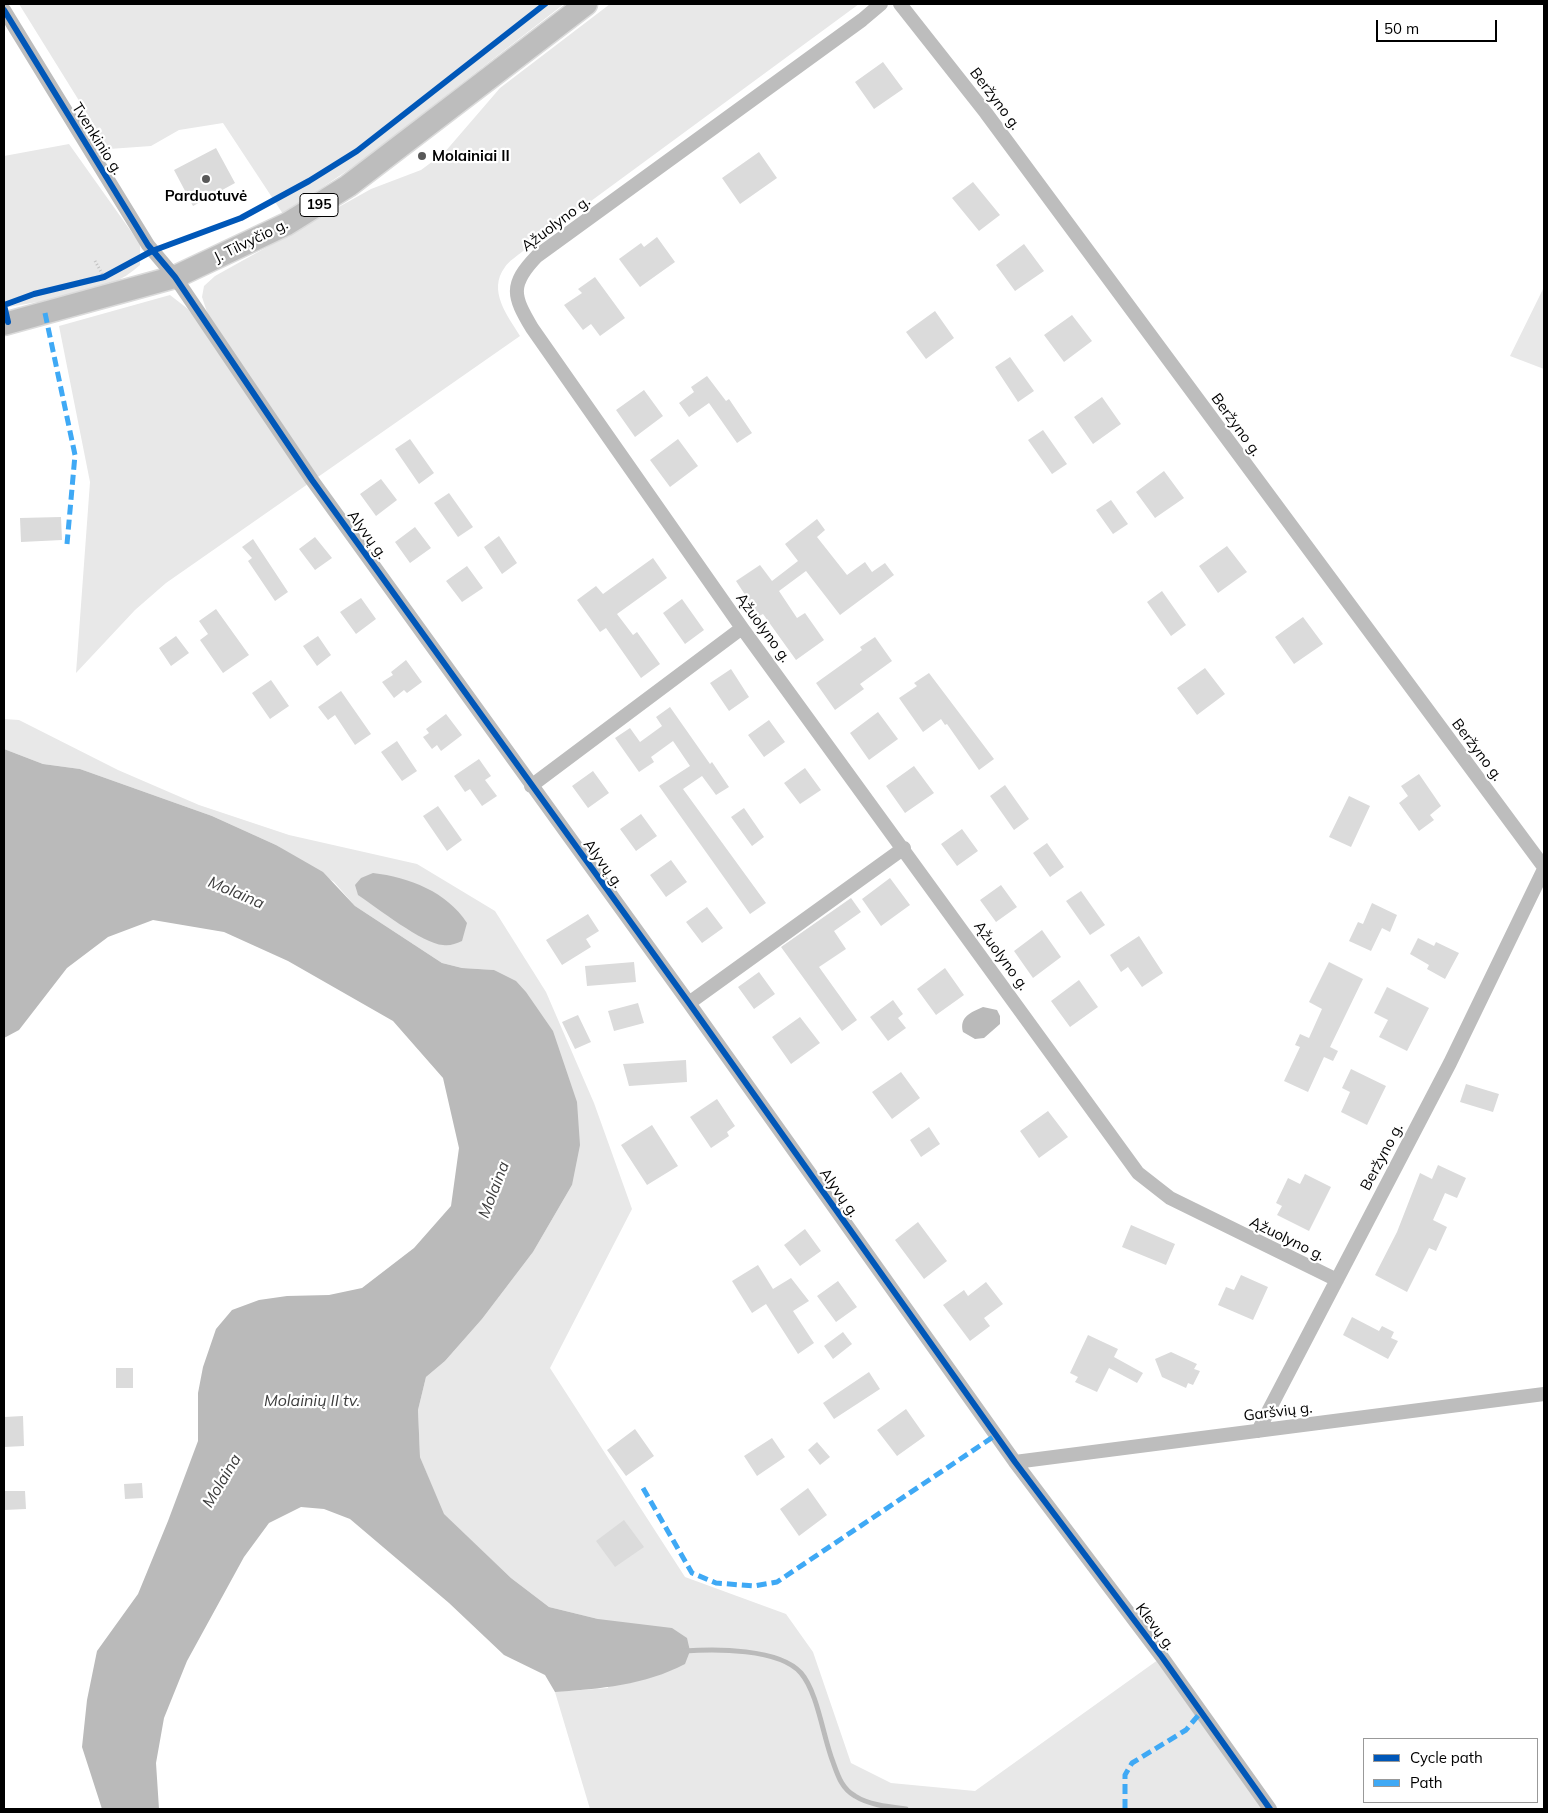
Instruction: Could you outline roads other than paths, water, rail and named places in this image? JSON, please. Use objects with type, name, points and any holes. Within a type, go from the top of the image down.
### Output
[{"type":"main road","name":"J. Tilvyčio g.","points":[[4,324],[175,277],[264,236],[348,186],[586,4]]},
{"type":"street","name":"Ąžuolyno g.","points":[[881,4],[846,32],[537,256],[522,272],[517,287],[519,305],[532,328],[742,628],[904,848],[1138,1173],[1170,1198],[1337,1280]]},
{"type":"street","name":"Beržyno g.","points":[[900,4],[986,113],[1544,868],[1450,1063],[1258,1431]]},
{"type":"street","name":"Tvenkinio g.","points":[[4,10],[148,246],[175,277]]},
{"type":"street","name":"Alyvų g.","points":[[175,277],[312,480],[689,1003],[1015,1462]]},
{"type":"street","points":[[531,786],[742,628]]},
{"type":"street","points":[[689,1003],[904,848]]},
{"type":"street","name":"Garšvių g.","points":[[1015,1462],[1544,1394]]},
{"type":"street","name":"Klevų g.","points":[[1015,1462],[1162,1657],[1270,1809]]},
{"type":"water","name":"Molainių II tv.","points":[[4,749],[43,764],[80,769],[212,816],[276,845],[323,872],[355,906],[442,963],[462,968],[494,970],[516,981],[526,992],[553,1031],[577,1102],[580,1145],[572,1185],[533,1252],[482,1319],[445,1361],[426,1377],[418,1410],[420,1457],[444,1514],[511,1578],[549,1607],[598,1619],[672,1628],[687,1638],[690,1651],[685,1664],[654,1677],[622,1685],[555,1692],[545,1675],[504,1655],[449,1603],[350,1519],[324,1509],[301,1507],[269,1523],[244,1557],[187,1661],[164,1718],[156,1763],[159,1809],[102,1809],[82,1747],[87,1700],[97,1651],[138,1594],[198,1441],[198,1393],[203,1367],[216,1329],[232,1310],[259,1300],[287,1296],[329,1295],[362,1288],[414,1248],[451,1206],[459,1148],[443,1078],[393,1021],[288,961],[224,932],[153,920],[108,937],[67,968],[19,1030],[4,1038]]},
{"type":"water","points":[[373,873],[413,882],[449,903],[467,923],[462,941],[446,945],[434,943],[412,932],[358,895],[355,885],[361,878]]},
{"type":"water","points":[[983,1007],[997,1010],[1000,1016],[1000,1024],[984,1038],[975,1039],[963,1032],[963,1022],[970,1013]]},
{"type":"waterway","points":[[684,1651],[729,1650],[746,1652],[778,1659],[791,1665],[801,1673],[812,1692],[829,1752],[844,1786],[851,1793],[867,1802],[906,1809]]},
{"type":"place","name":"Molainiai II","points":[[422,156]]},
{"type":"place","name":"Parduotuvė","points":[[206,179]]},
{"type":"water label","name":"Molaina","points":[[236,893]]},
{"type":"water label","name":"Molaina","points":[[494,1190]]},
{"type":"water label","name":"Molaina","points":[[222,1481]]}]
